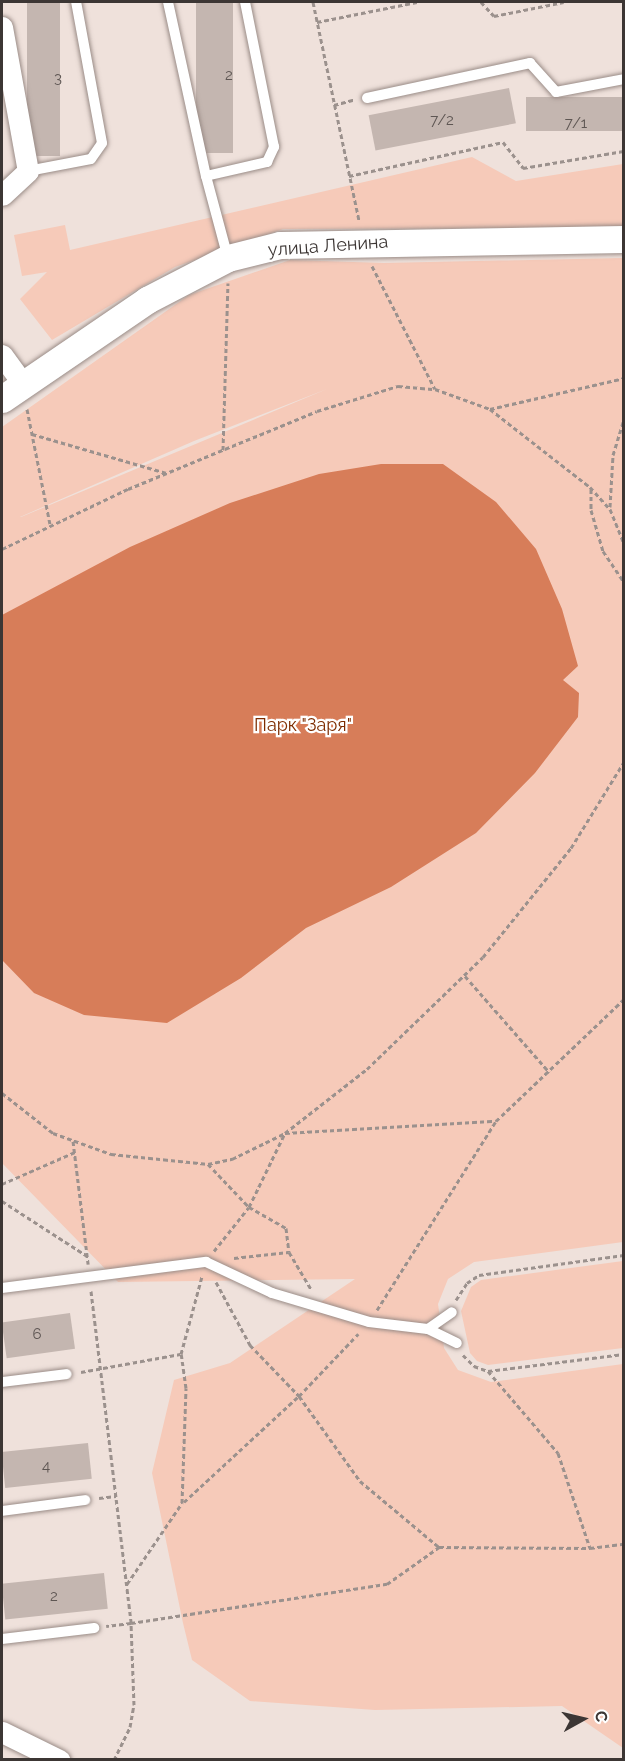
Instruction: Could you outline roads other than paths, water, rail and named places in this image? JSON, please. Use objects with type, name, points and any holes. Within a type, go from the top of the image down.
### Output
[{"type":"street","points":[[2,27],[28,171],[2,195]]},
{"type":"street","name":"улица Ленина","points":[[12,391],[147,300],[228,258],[292,244],[624,239]]},
{"type":"street","points":[[2,354],[12,391]]},
{"type":"street","points":[[2,1732],[59,1760]]},
{"type":"lane","points":[[28,171],[91,159],[102,143],[76,2]]},
{"type":"lane","points":[[168,2],[206,176],[228,258]]},
{"type":"lane","points":[[206,176],[267,162],[274,147],[245,2]]},
{"type":"lane","points":[[367,98],[530,63],[556,92],[624,79]]},
{"type":"lane","points":[[2,1288],[206,1262],[272,1293],[369,1322],[428,1329],[457,1343]]},
{"type":"lane","points":[[428,1329],[452,1312]]},
{"type":"lane","points":[[2,1382],[67,1374]]},
{"type":"lane","points":[[2,1511],[85,1500]]},
{"type":"lane","points":[[2,1639],[94,1628]]},
{"type":"park label","name":"Парк \"Заря\"","points":[[303,725]]}]
